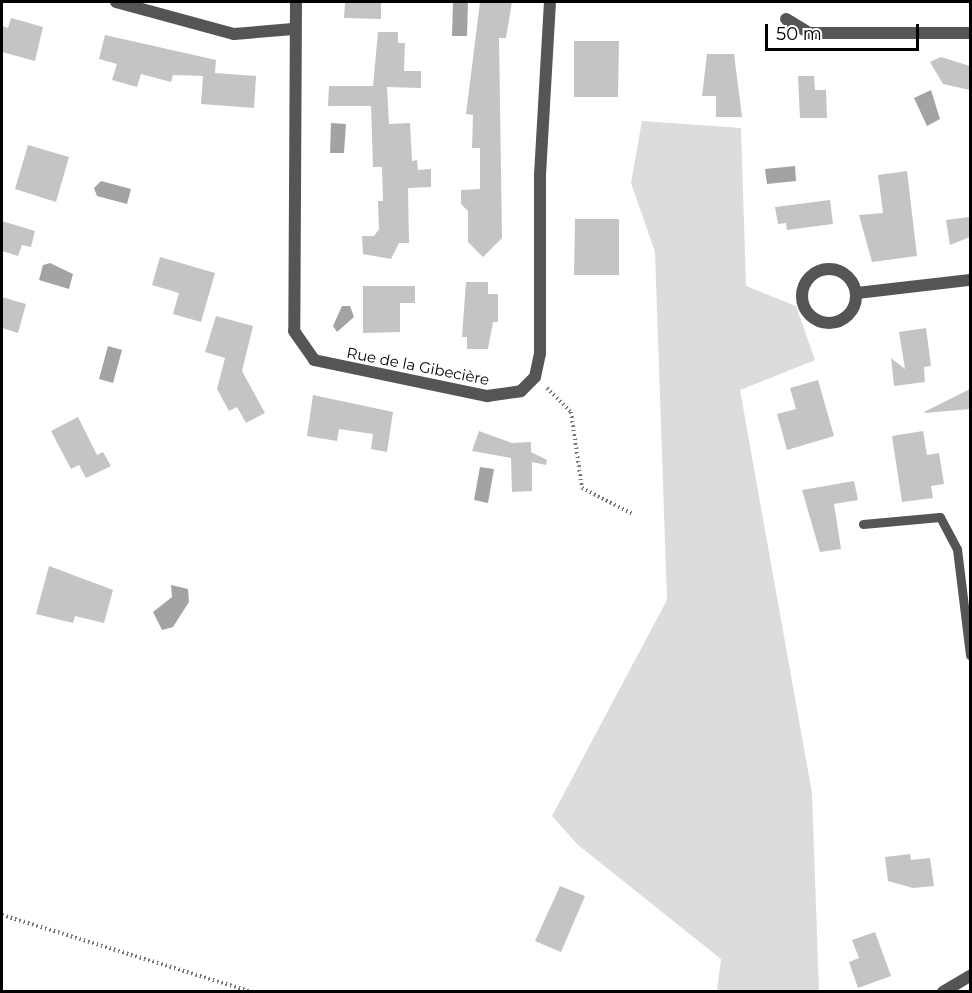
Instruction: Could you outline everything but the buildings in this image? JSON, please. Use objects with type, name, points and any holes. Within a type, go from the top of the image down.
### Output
[{"type":"street","points":[[116,2],[234,34],[293,29]]},
{"type":"street","name":"Rue de la Gibecière","points":[[296,2],[293,29],[294,332],[314,360],[487,396],[515,394],[535,377]]},
{"type":"street","points":[[535,377],[550,2]]},
{"type":"street","points":[[786,19],[809,33],[970,33]]},
{"type":"street","points":[[833,268],[845,273],[857,293],[856,305],[838,322],[814,320],[802,299],[810,276],[833,268]]},
{"type":"street","points":[[857,293],[970,280]]},
{"type":"street","points":[[943,992],[970,976]]},
{"type":"lane","points":[[863,524],[940,517],[957,549],[970,655]]},
{"type":"path","points":[[535,377],[571,412],[582,488],[633,514]]},
{"type":"path","points":[[2,915],[253,992]]},
{"type":"shaded area","points":[[453,2],[468,2],[467,36],[452,36]]},
{"type":"shaded area","points":[[931,90],[940,119],[927,126],[914,98]]},
{"type":"shaded area","points":[[642,121],[741,128],[746,286],[796,306],[815,360],[740,390],[812,793],[819,991],[717,991],[721,959],[578,845],[552,816],[667,600],[655,252],[631,183]]},
{"type":"shaded area","points":[[331,123],[346,124],[344,153],[330,153]]},
{"type":"shaded area","points":[[795,166],[796,181],[767,184],[765,169]]},
{"type":"shaded area","points":[[101,181],[131,189],[127,204],[97,196],[94,188]]},
{"type":"shaded area","points":[[50,263],[73,274],[69,289],[39,280],[43,265]]},
{"type":"shaded area","points":[[342,306],[350,306],[354,317],[337,332],[333,326]]},
{"type":"shaded area","points":[[108,346],[122,350],[113,383],[99,379]]},
{"type":"shaded area","points":[[480,467],[494,469],[488,503],[474,500]]},
{"type":"shaded area","points":[[171,585],[188,589],[189,602],[173,627],[162,630],[153,612],[172,597]]}]
